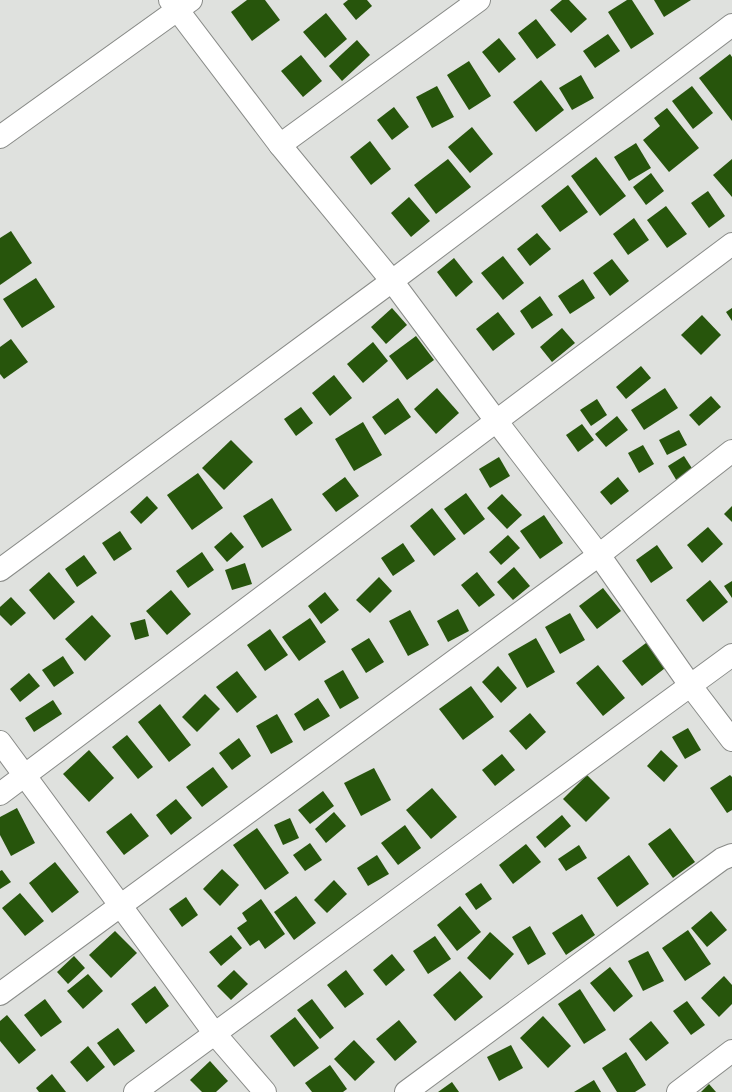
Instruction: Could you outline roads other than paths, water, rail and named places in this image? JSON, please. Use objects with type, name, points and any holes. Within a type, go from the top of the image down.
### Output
[{"type":"street","points":[[280,145],[479,0]]},
{"type":"street","points":[[0,137],[180,4],[280,145],[392,281],[497,422],[599,555],[690,685],[732,740]]},
{"type":"street","points":[[0,570],[392,281],[732,25]]},
{"type":"street","points":[[0,794],[26,776],[732,244]]},
{"type":"street","points":[[0,994],[599,555],[732,451]]},
{"type":"street","points":[[135,1092],[732,655]]},
{"type":"street","points":[[0,742],[215,1034],[265,1092]]},
{"type":"street","points":[[406,1092],[722,859],[732,855]]},
{"type":"street","points":[[678,1092],[732,1051]]}]
